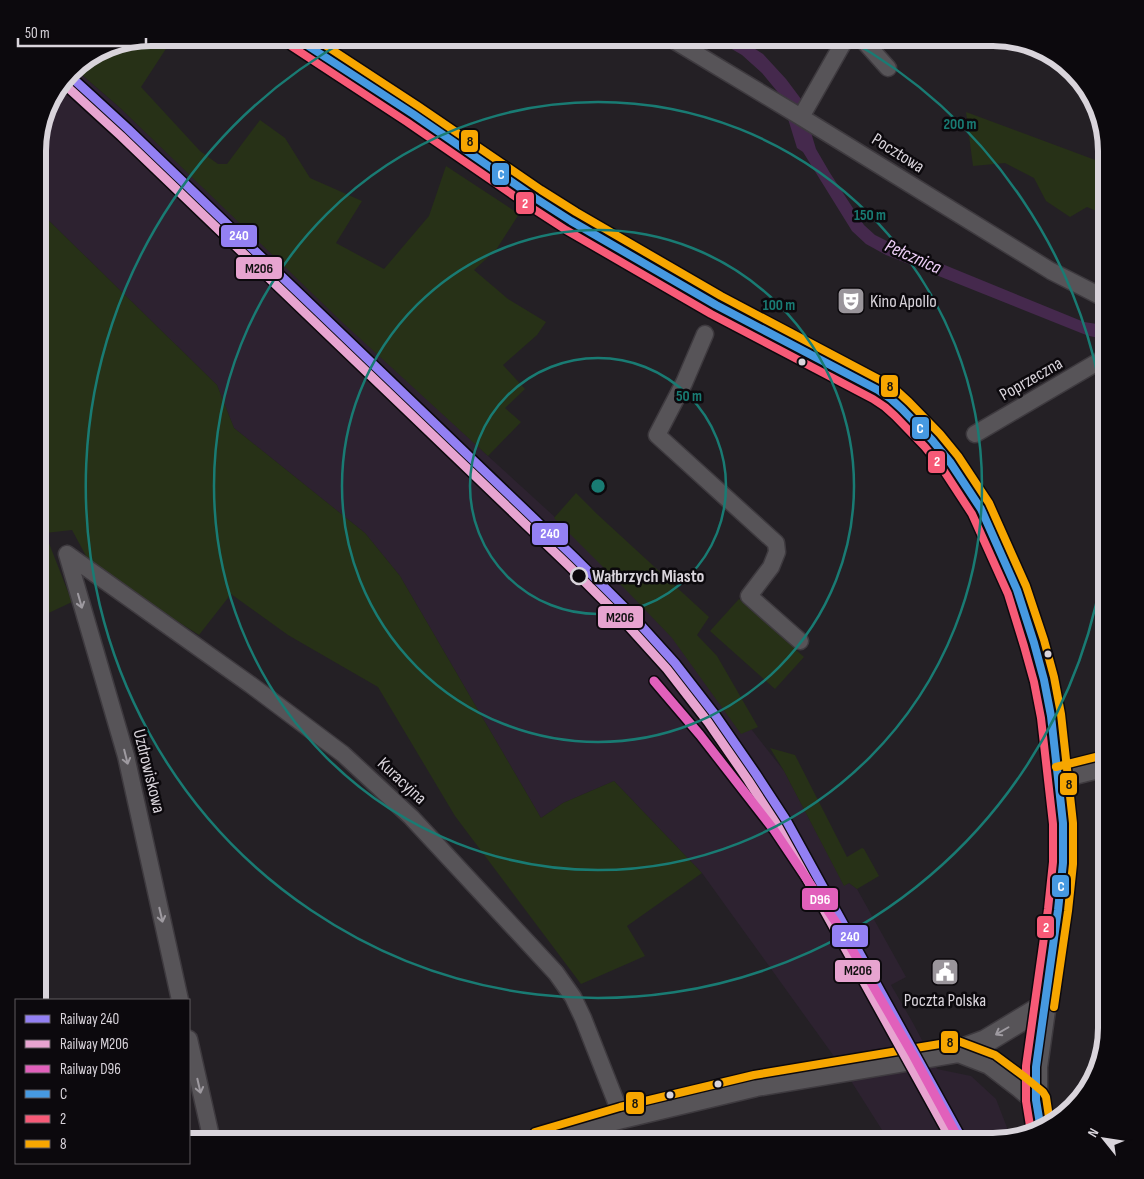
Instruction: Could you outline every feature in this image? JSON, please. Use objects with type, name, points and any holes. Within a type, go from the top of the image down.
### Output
[{"type":"main road","points":[[308,46],[571,221],[716,305],[863,381],[891,399],[932,440],[950,462],[981,510],[1017,590],[1044,680],[1051,716],[1063,824],[1062,863],[1058,910],[1036,1067],[1036,1100],[1040,1122]]},
{"type":"main road","points":[[1058,777],[1098,767]]},
{"type":"main road","points":[[566,1133],[622,1117],[756,1085],[959,1051],[986,1040],[1044,1006]]},
{"type":"main road","points":[[959,1051],[990,1063],[1036,1100]]},
{"type":"street","name":"Pocztowa","points":[[683,46],[1051,271],[1098,296]]},
{"type":"street","points":[[808,121],[810,102],[842,46]]},
{"type":"street","points":[[868,46],[888,68]]},
{"type":"street","points":[[705,334],[684,384],[657,435],[776,543],[777,552],[771,567],[749,596],[800,641]]},
{"type":"street","name":"Poprzeczna","points":[[975,434],[1098,362]]},
{"type":"street","name":"Uzdrowiskowa","points":[[67,554],[126,756],[180,999]]},
{"type":"street","name":"Kuracyjna","points":[[67,554],[251,685],[343,754],[411,817],[556,974],[573,998],[584,1018],[622,1117]]},
{"type":"street","points":[[190,1043],[210,1133]]},
{"type":"shaded area","points":[[80,74],[119,107],[488,456],[661,614],[784,771],[844,885],[849,883],[857,889],[906,977],[891,985],[937,1069],[971,1076],[996,1099],[1009,1132],[884,1133],[846,1073],[702,873],[614,781],[563,803],[541,818],[400,576],[365,533],[234,428],[217,385],[46,218],[46,145],[50,124],[54,111],[64,93]]},
{"type":"green space","points":[[168,46],[141,87],[200,151],[218,164],[227,164],[260,120],[285,138],[310,178],[362,201],[336,243],[384,269],[429,216],[446,166],[519,214],[496,250],[474,270],[508,299],[546,322],[537,335],[503,365],[525,389],[505,408],[521,422],[488,456],[343,323],[118,106],[80,74],[111,54],[138,47]]},
{"type":"green space","points":[[966,112],[1098,161],[1098,212],[1087,207],[1070,217],[1046,201],[1034,178],[1005,163],[973,166]]},
{"type":"green space","points":[[46,218],[217,385],[234,428],[365,533],[400,576],[541,818],[563,803],[614,781],[702,873],[627,926],[645,956],[581,984],[455,816],[378,687],[288,635],[231,594],[199,635],[92,567],[72,530],[46,533]]},
{"type":"green space","points":[[576,493],[709,617],[697,635],[717,656],[758,727],[741,734],[672,638],[554,518]]},
{"type":"green space","points":[[46,536],[72,602],[46,614]]},
{"type":"green space","points":[[739,599],[804,657],[775,689],[710,631]]},
{"type":"green space","points":[[770,748],[795,755],[847,857],[862,848],[864,849],[879,876],[857,889],[849,883],[844,886]]},
{"type":"water","name":"Pełcznica","points":[[727,46],[750,46],[763,54],[801,99],[816,149],[864,225],[875,235],[1084,322],[1098,324],[1098,337],[1081,333],[886,255],[866,244],[852,231],[803,152],[797,148],[781,96],[762,73],[742,55]]},
{"type":"rail line","name":"240","points":[[74,80],[128,129],[575,558],[628,611],[675,663],[716,716],[786,820],[959,1133]]},
{"type":"rail line","name":"M206","points":[[68,87],[121,136],[568,565],[621,618],[667,669],[708,722],[777,825],[948,1133]]},
{"type":"rail line","name":"D96","points":[[654,681],[700,735],[774,830],[839,927],[955,1133]]},
{"type":"transit line","name":"2","points":[[291,46],[566,230],[711,314],[873,399],[895,416],[942,468],[972,514],[1008,594],[1034,682],[1041,718],[1053,824],[1053,862],[1026,1066],[1026,1101],[1030,1126]]},
{"type":"transit line","name":"C","points":[[308,46],[571,221],[716,305],[878,390],[902,409],[950,462],[981,509],[1017,590],[1044,680],[1051,716],[1063,823],[1063,863],[1036,1067],[1036,1100],[1040,1122]]},
{"type":"transit line","name":"8","points":[[326,46],[576,212],[721,296],[884,382],[909,402],[958,456],[989,503],[1026,586],[1044,640],[1061,714],[1073,823],[1073,864],[1054,1007]]},
{"type":"transit line","name":"8","points":[[1056,767],[1098,756]]},
{"type":"transit line","name":"8","points":[[535,1132],[620,1107],[754,1075],[958,1041],[995,1055],[1043,1092],[1046,1097],[1049,1116]]},
{"type":"place","name":"Kino Apollo","points":[[851,301]]},
{"type":"place","name":"Wałbrzych Miasto","points":[[579,576]]},
{"type":"place","name":"Poczta Polska","points":[[945,972]]}]
